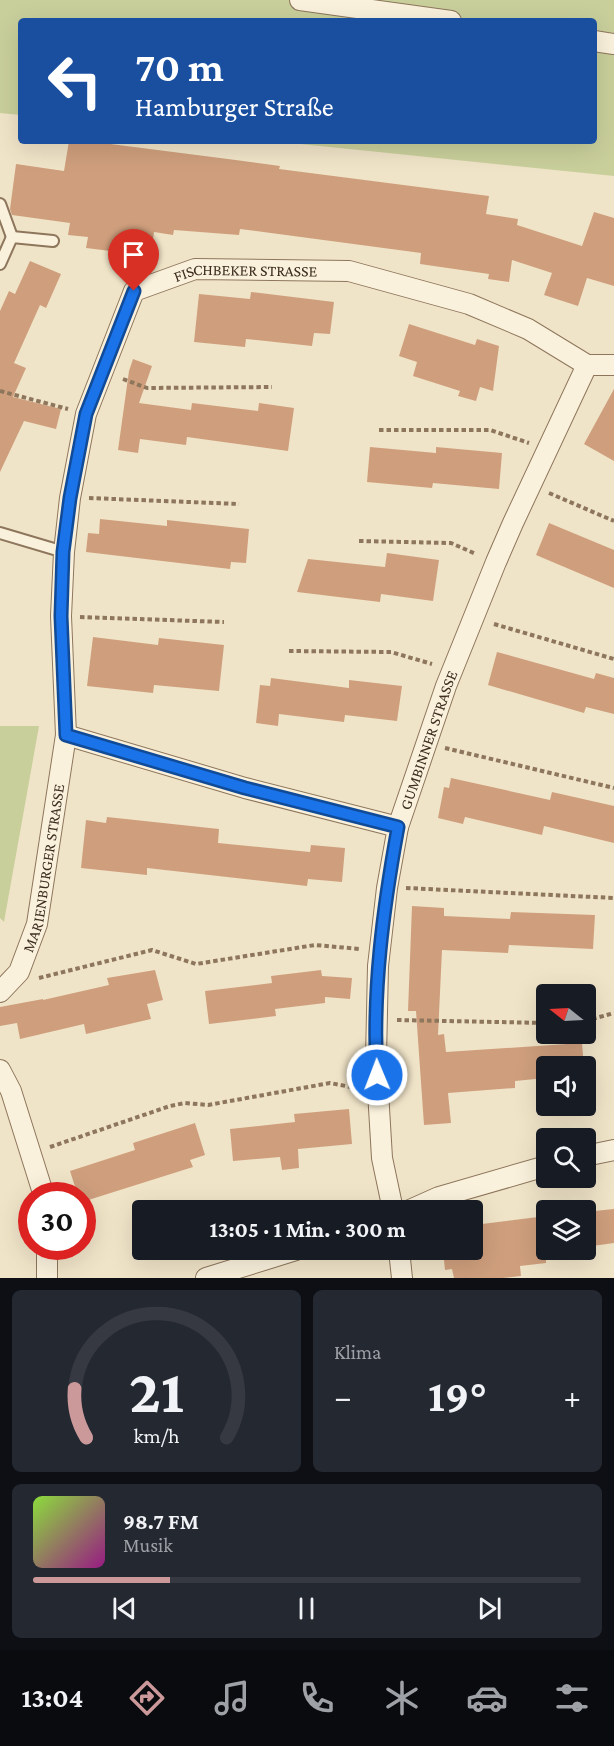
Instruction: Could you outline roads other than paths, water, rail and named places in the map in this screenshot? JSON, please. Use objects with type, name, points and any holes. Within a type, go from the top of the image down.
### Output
[{"type":"street","points":[[300,0],[429,18]]},
{"type":"street","points":[[597,41],[614,44]]},
{"type":"street","name":"FISCHBEKER STRASSE","points":[[66,735],[61,616],[63,552],[70,498],[86,414],[134,291],[195,269],[349,271],[468,304],[528,329],[587,365]]},
{"type":"street","points":[[587,365],[614,365]]},
{"type":"street","name":"GUMBINNER STRASSE","points":[[391,1200],[382,1158],[377,1019],[380,950],[387,888],[398,827],[453,670],[496,562],[587,365]]},
{"type":"street","points":[[66,735],[245,788],[398,827]]},
{"type":"street","name":"MARIENBURGER STRASSE","points":[[0,992],[19,972],[37,924],[66,735]]},
{"type":"street","points":[[0,1070],[11,1091],[39,1182]]},
{"type":"street","points":[[596,1154],[614,1150]]},
{"type":"street","points":[[433,1200],[536,1169]]},
{"type":"street","points":[[47,1260],[47,1278]]},
{"type":"street","points":[[206,1278],[264,1260]]},
{"type":"street","points":[[400,1260],[402,1278]]},
{"type":"lane","points":[[0,204],[12,237],[0,264]]},
{"type":"lane","points":[[12,237],[53,241]]},
{"type":"lane","points":[[0,532],[63,552]]}]
